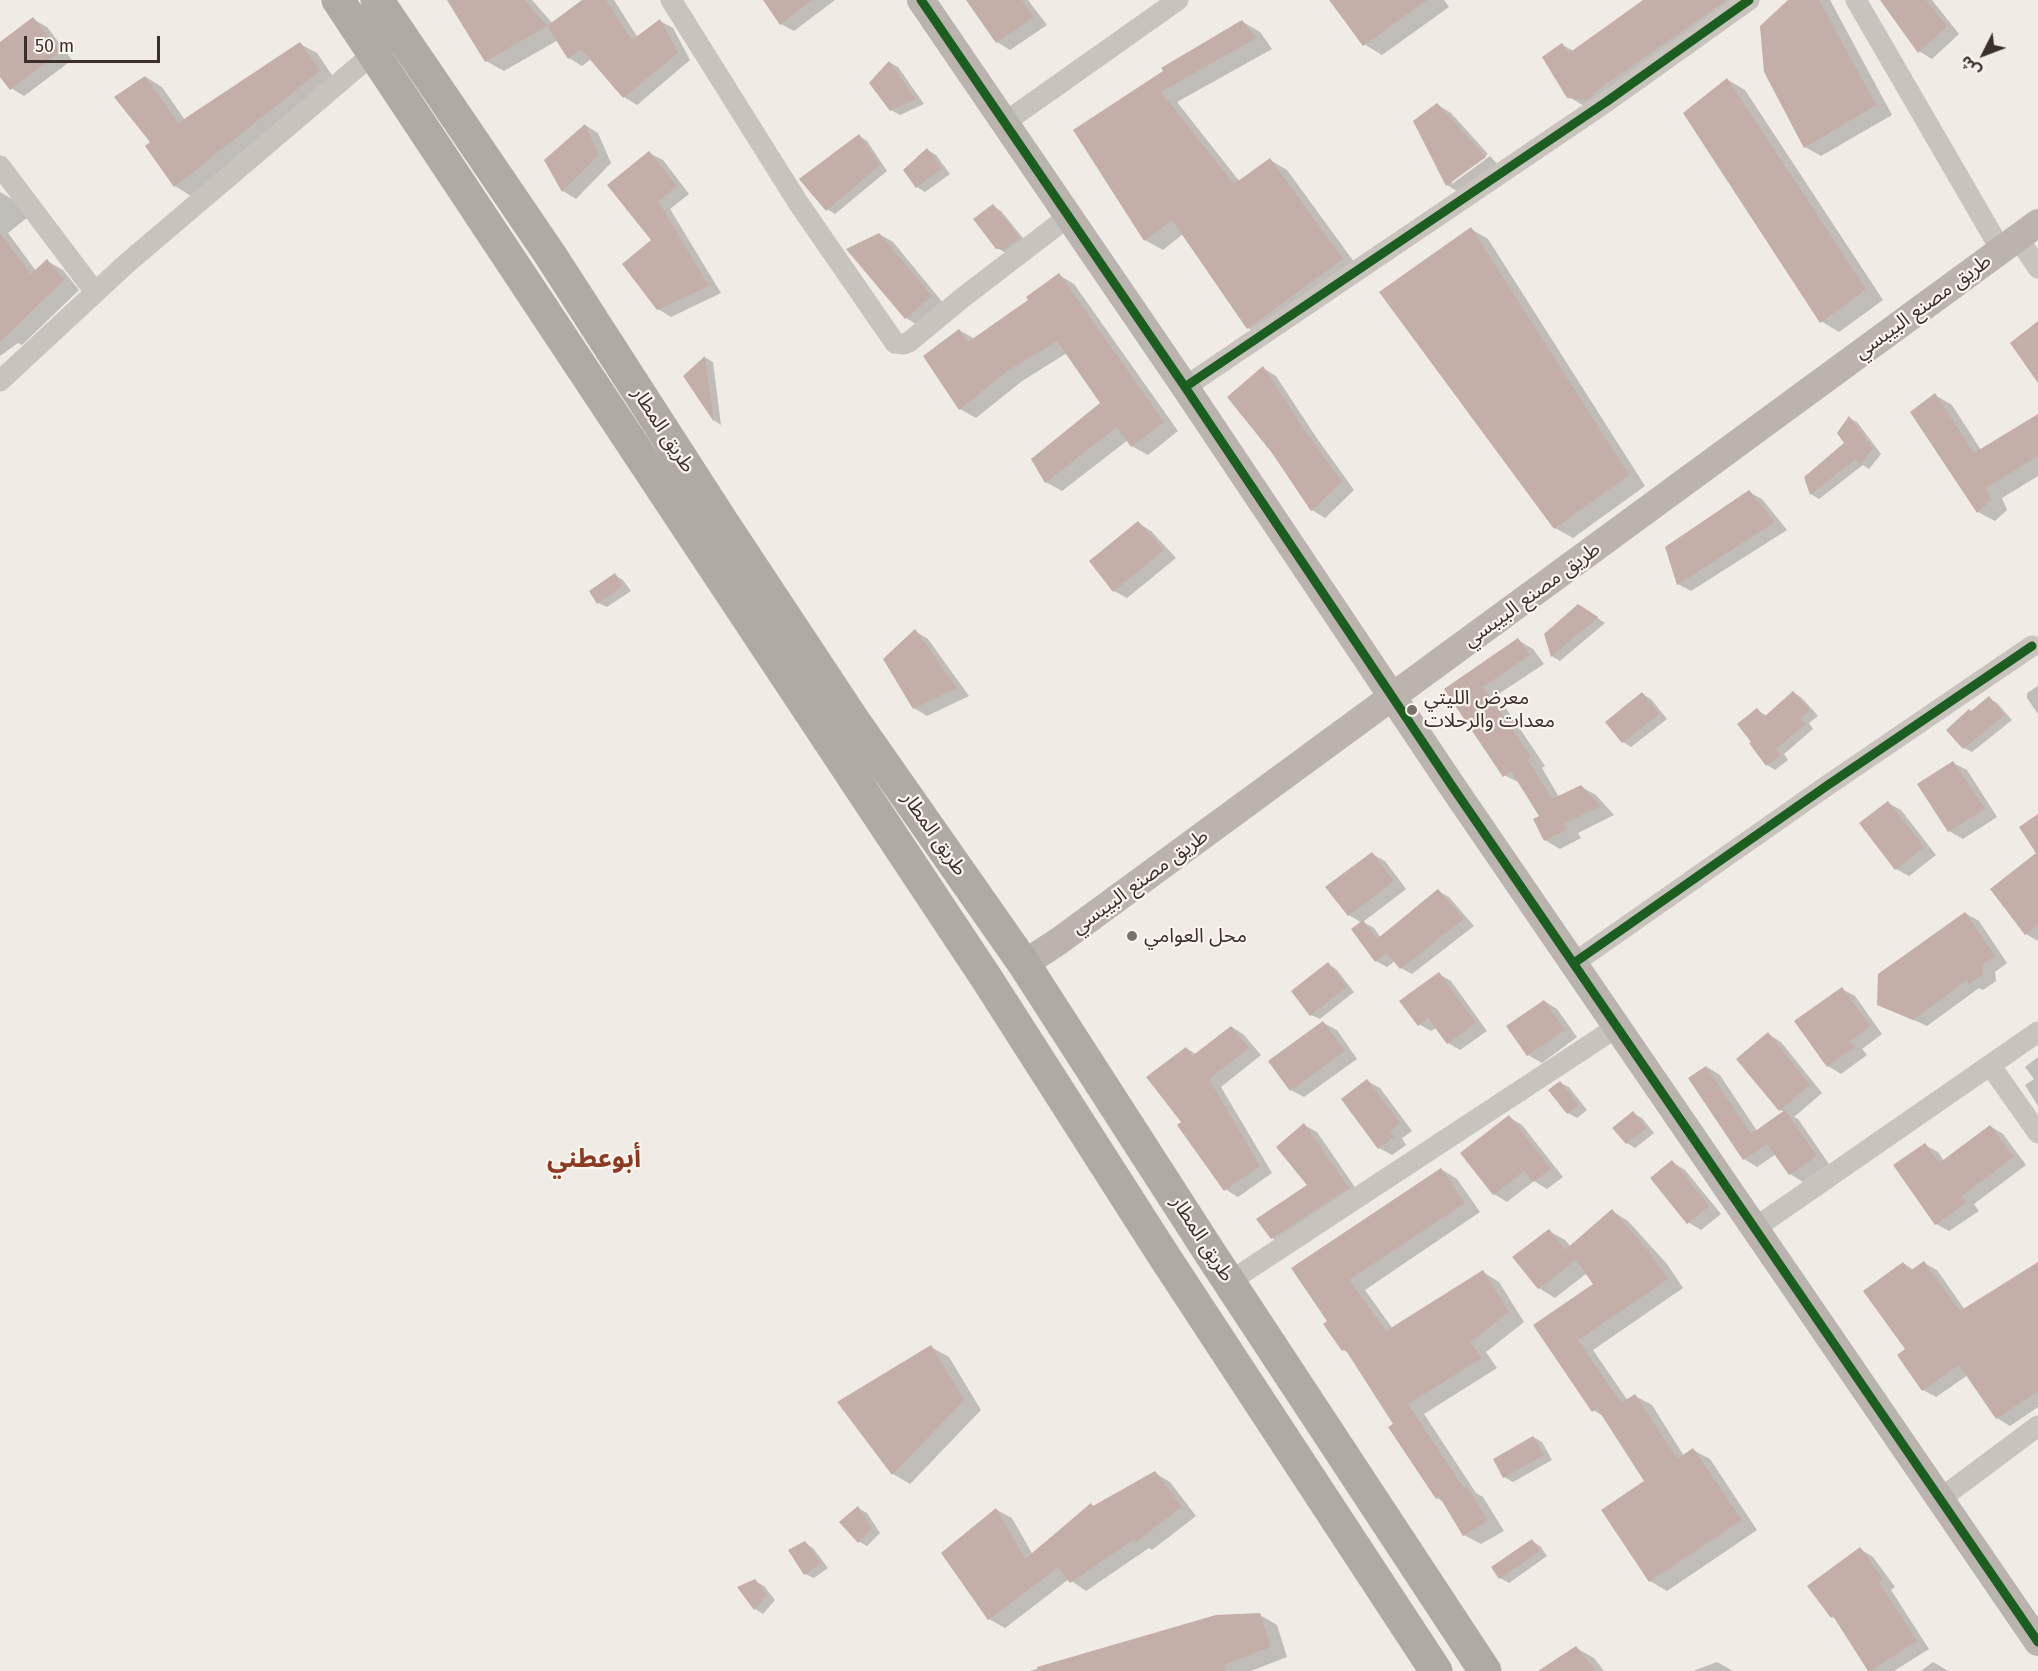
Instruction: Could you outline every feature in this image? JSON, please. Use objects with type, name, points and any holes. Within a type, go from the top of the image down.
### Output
[{"type":"highway","name":"طريق المطار","points":[[338,0],[987,979],[1164,1256],[1436,1671]]},
{"type":"highway","name":"طريق المطار","points":[[377,0],[551,256],[856,724],[1023,964],[1485,1671]]},
{"type":"highway","points":[[523,280],[551,256]]},
{"type":"street","points":[[671,0],[797,201],[895,343],[909,342],[1069,216]]},
{"type":"street","points":[[921,0],[1617,1027],[2038,1642]]},
{"type":"street","points":[[1004,123],[1178,0]]},
{"type":"street","points":[[1185,387],[1606,102],[1749,0]]},
{"type":"street","points":[[1856,0],[2038,268]]},
{"type":"street","points":[[0,381],[126,264],[374,53]]},
{"type":"street","points":[[0,166],[95,292]]},
{"type":"street","name":"طريق مصنع البيبسي","points":[[1023,964],[1059,941],[2019,237]]},
{"type":"street","points":[[1574,963],[1838,778],[2032,646]]},
{"type":"street","points":[[1229,1282],[1617,1027]]},
{"type":"street","points":[[1755,1228],[2038,1032]]},
{"type":"street","points":[[1990,1065],[2038,1133]]},
{"type":"street","points":[[1940,1499],[2038,1426]]},
{"type":"building","points":[[447,0],[525,0],[547,26],[485,62]]},
{"type":"building","points":[[582,0],[606,0],[632,40],[660,19],[678,53],[623,98],[581,49],[568,59],[547,26]]},
{"type":"building","points":[[763,0],[812,0],[780,25]]},
{"type":"building","points":[[966,0],[1022,0],[1034,17],[996,43]]},
{"type":"building","points":[[1329,0],[1427,0],[1363,46]]},
{"type":"building","points":[[1643,0],[1727,0],[1586,100],[1567,98],[1542,57],[1562,43],[1569,53]]},
{"type":"building","points":[[1788,0],[1819,0],[1876,105],[1804,148],[1764,72],[1760,26]]},
{"type":"building","points":[[1880,0],[1926,0],[1947,26],[1918,53]]},
{"type":"building","points":[[33,17],[60,52],[10,90],[0,77],[0,42]]},
{"type":"building","points":[[1242,20],[1256,38],[1161,92],[1234,184],[1270,158],[1343,259],[1247,329],[1172,220],[1144,241],[1073,130],[1163,71],[1161,68]]},
{"type":"building","points":[[300,42],[320,71],[174,187],[145,146],[150,142],[114,97],[145,76],[178,123]]},
{"type":"building","points":[[889,61],[916,99],[890,111],[869,83]]},
{"type":"building","points":[[1727,78],[1866,289],[1820,323],[1683,113]]},
{"type":"building","points":[[1437,103],[1486,157],[1446,186],[1413,121]]},
{"type":"building","points":[[585,124],[599,155],[562,192],[544,160]]},
{"type":"building","points":[[859,134],[880,165],[826,211],[799,179]]},
{"type":"building","points":[[927,148],[942,168],[916,188],[903,170]]},
{"type":"building","points":[[649,151],[677,186],[658,201],[709,286],[657,310],[622,264],[651,240],[607,185]]},
{"type":"building","points":[[993,204],[1020,238],[1005,249],[996,249],[973,219]]},
{"type":"building","points":[[1471,227],[1629,475],[1554,529],[1379,292]]},
{"type":"building","points":[[0,233],[31,274],[47,259],[64,280],[0,342]]},
{"type":"building","points":[[879,233],[932,296],[905,319],[846,249]]},
{"type":"building","points":[[1059,273],[1164,422],[1131,447],[1117,427],[1045,483],[1031,459],[1100,403],[1057,341],[1006,372],[959,410],[923,356],[959,329],[968,342],[1028,300],[1026,297]]},
{"type":"building","points":[[2038,321],[2038,383],[2010,343]]},
{"type":"building","points":[[705,356],[714,422],[683,376]]},
{"type":"building","points":[[1263,366],[1303,428],[1342,482],[1311,511],[1272,453],[1227,397]]},
{"type":"building","points":[[1935,393],[1974,453],[2038,414],[2038,456],[1986,488],[1991,500],[1977,513],[1910,412]]},
{"type":"building","points":[[1849,416],[1873,448],[1860,465],[1856,459],[1810,495],[1804,477],[1844,443],[1837,433]]},
{"type":"building","points":[[1749,490],[1775,522],[1677,585],[1665,547]]},
{"type":"building","points":[[1138,521],[1164,550],[1113,592],[1089,561]]},
{"type":"building","points":[[615,573],[623,586],[597,604],[589,591]]},
{"type":"building","points":[[1578,604],[1598,617],[1551,657],[1544,634]]},
{"type":"building","points":[[915,629],[957,688],[913,709],[883,659]]},
{"type":"building","points":[[1518,638],[1530,655],[1483,687],[1531,757],[1528,760],[1552,799],[1581,785],[1600,806],[1564,824],[1567,830],[1544,841],[1533,819],[1539,816],[1511,771],[1503,777],[1444,689]]},
{"type":"building","points":[[1793,691],[1810,710],[1801,718],[1806,724],[1776,749],[1781,755],[1766,766],[1737,724],[1757,708],[1764,717]]},
{"type":"building","points":[[1642,692],[1659,714],[1622,743],[1605,722]]},
{"type":"building","points":[[1989,696],[2005,715],[1963,749],[1946,730],[1969,709],[1971,711]]},
{"type":"building","points":[[1953,761],[1985,809],[1948,832],[1917,784]]},
{"type":"building","points":[[1888,801],[1924,847],[1895,870],[1859,823]]},
{"type":"building","points":[[2038,814],[2038,925],[2025,935],[1990,889],[2036,853],[2019,827]]},
{"type":"building","points":[[1372,852],[1394,881],[1348,916],[1325,887]]},
{"type":"building","points":[[1438,889],[1464,919],[1400,969],[1387,953],[1375,962],[1351,929],[1363,920],[1377,939]]},
{"type":"building","points":[[1965,912],[1995,956],[1982,965],[1983,974],[1969,984],[1967,980],[1913,1020],[1877,1005],[1878,974]]},
{"type":"building","points":[[1328,962],[1347,987],[1310,1016],[1291,991]]},
{"type":"building","points":[[1439,972],[1476,1023],[1447,1044],[1428,1018],[1418,1026],[1399,1001]]},
{"type":"building","points":[[1842,987],[1870,1026],[1850,1041],[1855,1047],[1827,1067],[1794,1021]]},
{"type":"building","points":[[1544,1000],[1565,1030],[1527,1056],[1506,1026]]},
{"type":"building","points":[[1323,1021],[1345,1051],[1290,1091],[1268,1061]]},
{"type":"building","points":[[1231,1026],[1249,1048],[1209,1079],[1260,1166],[1224,1191],[1177,1125],[1181,1122],[1146,1077],[1186,1047],[1192,1056]]},
{"type":"building","points":[[1768,1032],[1810,1085],[1779,1111],[1736,1059]]},
{"type":"building","points":[[1706,1066],[1751,1134],[1785,1110],[1817,1156],[1789,1175],[1767,1144],[1743,1160],[1688,1078]]},
{"type":"building","points":[[1367,1079],[1400,1123],[1390,1131],[1394,1137],[1378,1149],[1341,1099]]},
{"type":"building","points":[[1560,1081],[1579,1105],[1567,1114],[1548,1090]]},
{"type":"building","points":[[1633,1111],[1646,1128],[1626,1144],[1612,1128]]},
{"type":"building","points":[[1509,1115],[1551,1169],[1533,1182],[1524,1171],[1493,1195],[1460,1153]]},
{"type":"building","points":[[1304,1123],[1349,1188],[1271,1239],[1256,1219],[1307,1185],[1276,1147]]},
{"type":"building","points":[[1990,1125],[2014,1157],[1962,1196],[1966,1203],[1935,1225],[1893,1165],[1925,1143],[1939,1163]]},
{"type":"building","points":[[1672,1160],[1709,1206],[1687,1224],[1650,1178]]},
{"type":"building","points":[[1441,1168],[1465,1203],[1349,1280],[1386,1331],[1483,1270],[1509,1312],[1470,1342],[1482,1358],[1408,1404],[1464,1488],[1467,1486],[1488,1521],[1463,1536],[1439,1496],[1436,1499],[1388,1427],[1393,1424],[1345,1349],[1342,1351],[1323,1324],[1327,1321],[1291,1268]]},
{"type":"building","points":[[1612,1209],[1650,1253],[1668,1279],[1578,1340],[1621,1403],[1635,1394],[1677,1459],[1693,1448],[1742,1520],[1649,1582],[1601,1510],[1644,1481],[1597,1408],[1592,1412],[1533,1325],[1593,1284],[1576,1260],[1538,1289],[1512,1257],[1549,1229],[1565,1250]]},
{"type":"building","points":[[1924,1261],[1960,1311],[2038,1262],[2038,1391],[1996,1419],[1959,1365],[1922,1391],[1897,1355],[1905,1349],[1863,1291],[1903,1262],[1910,1271]]},
{"type":"building","points":[[931,1345],[964,1400],[892,1475],[837,1402]]},
{"type":"building","points":[[1533,1436],[1544,1455],[1503,1478],[1493,1459]]},
{"type":"building","points":[[1155,1471],[1182,1507],[1136,1542],[1134,1539],[1070,1583],[1058,1567],[988,1620],[941,1553],[996,1508],[1025,1559],[1091,1503],[1093,1506]]},
{"type":"building","points":[[858,1506],[872,1528],[858,1543],[839,1522]]},
{"type":"building","points":[[1532,1539],[1540,1551],[1499,1579],[1491,1567]]},
{"type":"building","points":[[805,1541],[821,1563],[804,1575],[788,1550]]},
{"type":"building","points":[[1860,1547],[1883,1579],[1879,1582],[1917,1641],[1870,1671],[1833,1616],[1831,1618],[1807,1586]]},
{"type":"building","points":[[755,1579],[767,1595],[754,1610],[737,1587]]},
{"type":"building","points":[[1260,1613],[1271,1647],[1224,1665],[1225,1671],[1038,1671],[1037,1667],[1216,1615]]},
{"type":"building","points":[[1576,1646],[1596,1671],[1538,1671]]},
{"type":"cycle path","points":[[921,0],[1185,387],[1452,786],[2038,1642]]},
{"type":"cycle path","points":[[1185,387],[1606,102],[1749,0]]},
{"type":"cycle path","points":[[1574,963],[1828,785],[2032,646]]},
{"type":"place","name":"معرض الليتي معدات والرحلات","points":[[1412,710]]},
{"type":"place","name":"محل العوامي","points":[[1132,936]]},
{"type":"district","name":"أبوعطني","points":[[594,1160]]}]
